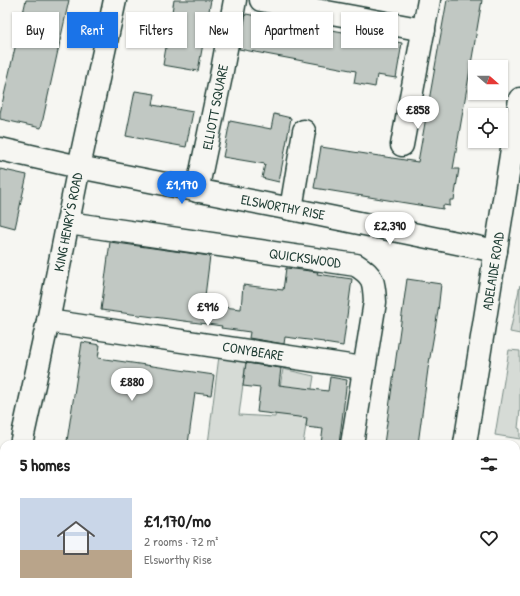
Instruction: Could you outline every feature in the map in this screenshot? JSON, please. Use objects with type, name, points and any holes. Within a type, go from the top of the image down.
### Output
[{"type":"street","name":"KING HENRY'S ROAD","points":[[22,440],[115,0]]},
{"type":"street","name":"ELLIOTT SQUARE","points":[[197,191],[235,0]]},
{"type":"street","points":[[261,0],[424,30]]},
{"type":"street","points":[[402,145],[424,30],[426,1]]},
{"type":"street","name":"ADELAIDE ROAD","points":[[466,440],[520,99]]},
{"type":"street","points":[[291,209],[304,131]]},
{"type":"street","name":"ELSWORTHY RISE","points":[[0,149],[79,167],[496,251]]},
{"type":"street","name":"QUICKSWOOD","points":[[68,222],[356,266],[366,271],[374,284],[374,302],[353,440]]},
{"type":"street","name":"CONYBEARE","points":[[48,320],[363,368]]},
{"type":"shaded area","points":[[520,285],[520,334],[510,332]]},
{"type":"shaded area","points":[[509,350],[520,351],[520,410],[518,428],[520,429],[520,439],[495,435]]},
{"type":"shaded area","points":[[219,356],[246,361],[239,415],[275,417],[283,369],[314,376],[304,440],[208,440]]},
{"type":"building","points":[[26,0],[69,0],[59,46],[59,12],[23,12]]},
{"type":"building","points":[[174,0],[211,0],[209,12],[195,12],[195,48],[202,48],[198,71],[163,65],[166,48],[187,48],[187,12],[172,12]]},
{"type":"building","points":[[447,0],[482,0],[472,60],[468,60],[468,82],[453,169],[459,169],[454,200],[450,200],[450,206],[443,205],[443,209],[314,188],[321,147],[418,162]]},
{"type":"building","points":[[246,14],[251,15],[251,48],[333,48],[333,30],[341,32],[341,48],[398,48],[398,42],[402,43],[396,78],[377,75],[375,87],[354,83],[356,71],[239,49],[243,48],[243,29]]},
{"type":"building","points":[[15,48],[58,48],[41,128],[0,119],[0,113]]},
{"type":"building","points":[[135,91],[155,94],[153,105],[193,112],[186,147],[126,136]]},
{"type":"building","points":[[274,114],[291,118],[279,182],[262,178],[265,164],[223,157],[230,121],[271,129]]},
{"type":"building","points":[[0,169],[27,175],[15,228],[0,224]]},
{"type":"building","points":[[110,242],[210,256],[204,304],[206,305],[241,309],[243,285],[283,290],[286,268],[318,272],[317,274],[352,279],[343,346],[285,337],[284,344],[249,338],[250,332],[221,328],[222,326],[101,310]]},
{"type":"building","points":[[407,279],[441,284],[419,440],[385,440]]},
{"type":"building","points":[[82,342],[100,345],[98,358],[214,375],[211,395],[195,393],[189,440],[67,440]]},
{"type":"building","points":[[246,363],[281,368],[279,385],[328,391],[330,377],[347,380],[340,440],[322,440],[323,429],[306,427],[307,418],[257,412],[260,388],[243,386]]}]
